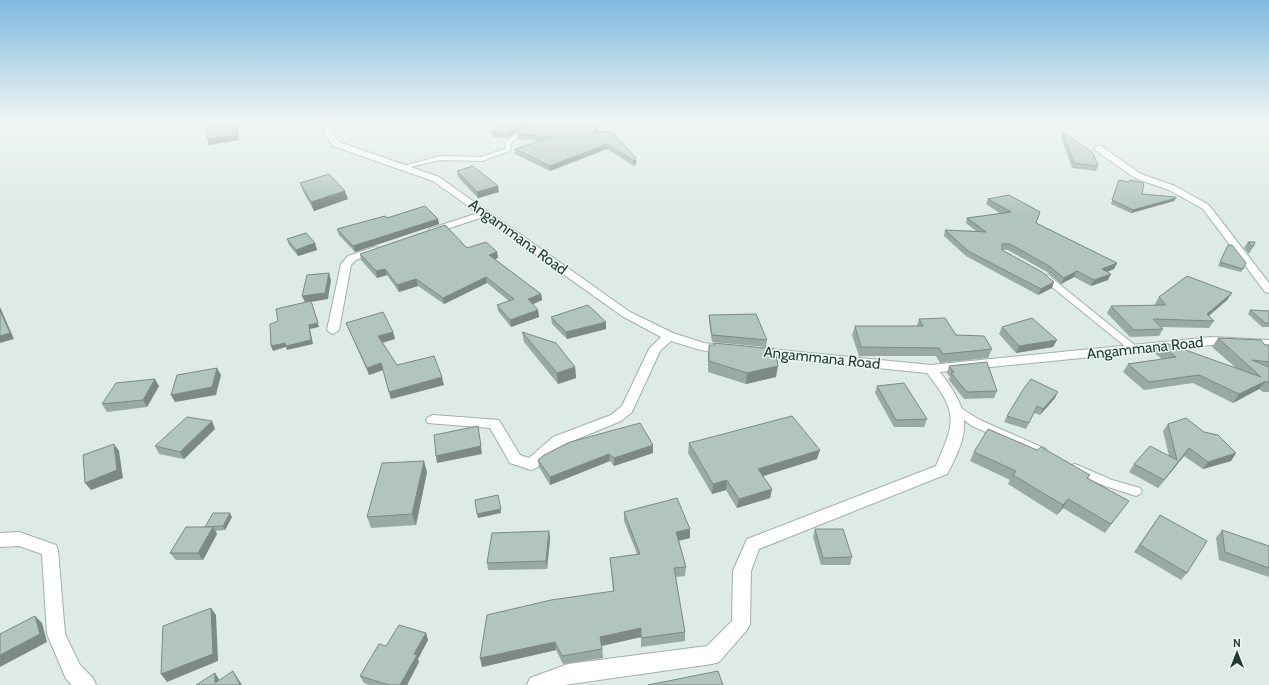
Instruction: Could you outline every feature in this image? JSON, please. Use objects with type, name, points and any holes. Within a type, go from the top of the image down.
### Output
[{"type":"street","name":"Angammana Road","points":[[362,153],[436,179],[486,213],[626,314],[668,336],[703,347],[734,350]]},
{"type":"street","points":[[1105,153],[1138,176],[1172,188],[1206,206],[1269,290]]},
{"type":"street","points":[[419,236],[486,213]]},
{"type":"street","points":[[333,330],[346,264],[352,258],[382,248]]},
{"type":"street","points":[[433,420],[494,423],[515,459],[531,464],[558,441],[616,418],[627,409],[655,349],[668,336]]},
{"type":"street","name":"Angammana Road","points":[[750,351],[930,369],[1212,341],[1269,344]]},
{"type":"street","points":[[537,685],[568,674],[712,655],[741,624],[742,571],[753,544],[942,470],[958,428],[956,409],[948,390],[930,369]]},
{"type":"street","points":[[0,540],[19,539],[50,550],[56,634],[73,672],[86,685]]},
{"type":"lane","points":[[402,167],[440,158],[482,159],[499,153]]},
{"type":"lane","points":[[1036,271],[1134,349]]},
{"type":"lane","points":[[956,409],[976,423],[1053,458]]},
{"type":"lane","points":[[1067,464],[1109,483],[1136,491]]},
{"type":"building","points":[[523,153],[584,153],[550,166]]},
{"type":"building","points":[[621,153],[631,153],[636,158],[634,161]]},
{"type":"building","points":[[1070,153],[1093,153],[1098,166],[1074,163]]},
{"type":"building","points":[[473,166],[498,186],[477,192],[457,171]]},
{"type":"building","points":[[329,174],[345,191],[311,202],[300,183]]},
{"type":"building","points":[[1119,180],[1129,182],[1130,180],[1144,183],[1142,194],[1176,198],[1133,210],[1112,200]]},
{"type":"building","points":[[1009,195],[1040,212],[1036,223],[1117,263],[1102,269],[1111,274],[1094,280],[1077,271],[1064,278],[1049,266],[1010,244],[1002,244],[1002,250],[1042,272],[1054,282],[1041,289],[968,251],[945,230],[986,232],[967,218],[1011,212],[988,199]]},
{"type":"building","points":[[425,206],[438,219],[353,246],[337,229],[385,216],[387,218]]},
{"type":"building","points":[[445,225],[467,248],[486,242],[497,252],[489,255],[541,294],[528,299],[538,310],[510,320],[497,305],[514,299],[486,277],[443,298],[416,279],[397,285],[385,269],[376,271],[360,254]]},
{"type":"building","points":[[306,233],[315,243],[296,250],[287,239]]},
{"type":"building","points":[[1248,242],[1255,242],[1253,247]]},
{"type":"building","points":[[1228,245],[1232,245],[1246,263],[1243,269],[1220,262]]},
{"type":"building","points":[[329,273],[325,293],[302,296],[307,275]]},
{"type":"building","points":[[1187,276],[1232,293],[1207,314],[1214,321],[1153,319],[1163,329],[1134,330],[1111,306],[1166,305],[1159,297]]},
{"type":"building","points":[[311,301],[318,323],[309,325],[311,340],[286,346],[285,343],[271,346],[270,324],[278,321],[276,309]]},
{"type":"building","points":[[588,305],[606,322],[566,332],[551,317]]},
{"type":"building","points":[[0,310],[10,333],[0,336]]},
{"type":"building","points":[[1250,310],[1269,311],[1269,323],[1265,323]]},
{"type":"building","points":[[383,312],[393,332],[378,336],[397,365],[434,356],[442,377],[389,392],[381,363],[367,368],[346,323]]},
{"type":"building","points":[[756,314],[767,340],[712,335],[709,315]]},
{"type":"building","points":[[945,318],[956,335],[984,336],[992,349],[943,354],[939,348],[861,347],[855,326],[923,326],[919,319]]},
{"type":"building","points":[[1032,318],[1057,340],[1019,346],[1002,327]]},
{"type":"building","points":[[522,332],[556,343],[575,367],[557,373]]},
{"type":"building","points":[[1218,338],[1261,340],[1265,345],[1269,345],[1269,362],[1252,360],[1269,367],[1269,383],[1266,381],[1239,394],[1199,375],[1149,382],[1128,364],[1176,357],[1158,344],[1166,343],[1261,377]]},
{"type":"building","points":[[714,343],[775,349],[778,366],[747,373],[709,361],[709,345],[715,345]]},
{"type":"building","points":[[987,362],[997,391],[967,392],[951,373],[954,372],[949,366]]},
{"type":"building","points":[[217,368],[212,387],[171,395],[177,375]]},
{"type":"building","points":[[155,379],[143,400],[102,404],[116,383]]},
{"type":"building","points":[[1031,379],[1058,392],[1043,409],[1037,406],[1029,423],[1007,416],[1024,388]]},
{"type":"building","points":[[904,383],[927,419],[896,420],[877,386]]},
{"type":"building","points":[[792,416],[820,450],[758,469],[772,489],[739,499],[727,480],[713,484],[689,443]]},
{"type":"building","points":[[187,417],[212,421],[180,452],[155,446]]},
{"type":"building","points":[[1186,418],[1204,432],[1218,435],[1236,453],[1208,462],[1189,448],[1164,480],[1134,464],[1150,446],[1177,460],[1168,424]]},
{"type":"building","points":[[640,423],[653,445],[614,458],[609,454],[550,477],[538,460],[544,455],[570,442]]},
{"type":"building","points":[[478,426],[481,446],[436,456],[434,435]]},
{"type":"building","points":[[988,429],[1037,450],[1041,447],[1090,475],[1087,478],[1129,501],[1111,524],[1068,499],[1063,505],[1013,475],[1016,471],[974,452]]},
{"type":"building","points":[[114,444],[117,470],[85,483],[83,455]]},
{"type":"building","points":[[424,461],[412,514],[367,517],[382,463]]},
{"type":"building","points":[[498,495],[501,509],[477,514],[475,500]]},
{"type":"building","points":[[677,498],[690,529],[676,532],[686,567],[674,568],[685,632],[641,638],[641,628],[600,637],[602,649],[562,656],[555,642],[480,658],[487,615],[551,600],[614,591],[610,558],[640,554],[624,512]]},
{"type":"building","points":[[213,513],[230,513],[223,526],[205,527]]},
{"type":"building","points":[[1160,515],[1207,541],[1187,573],[1140,545]]},
{"type":"building","points":[[186,527],[213,527],[198,553],[170,553]]},
{"type":"building","points":[[815,529],[843,529],[852,557],[823,558]]},
{"type":"building","points":[[1222,530],[1269,546],[1269,568],[1225,552]]},
{"type":"building","points":[[549,531],[546,561],[487,563],[492,533]]},
{"type":"building","points":[[211,608],[213,654],[161,674],[163,626]]},
{"type":"building","points":[[35,616],[40,634],[0,655],[0,634]]},
{"type":"building","points":[[399,625],[426,633],[414,654],[417,655],[400,685],[389,685],[360,676],[379,644],[386,646]]},
{"type":"building","points":[[233,671],[240,685],[196,685],[215,673],[215,683]]},
{"type":"building","points":[[718,671],[723,685],[648,685]]}]
